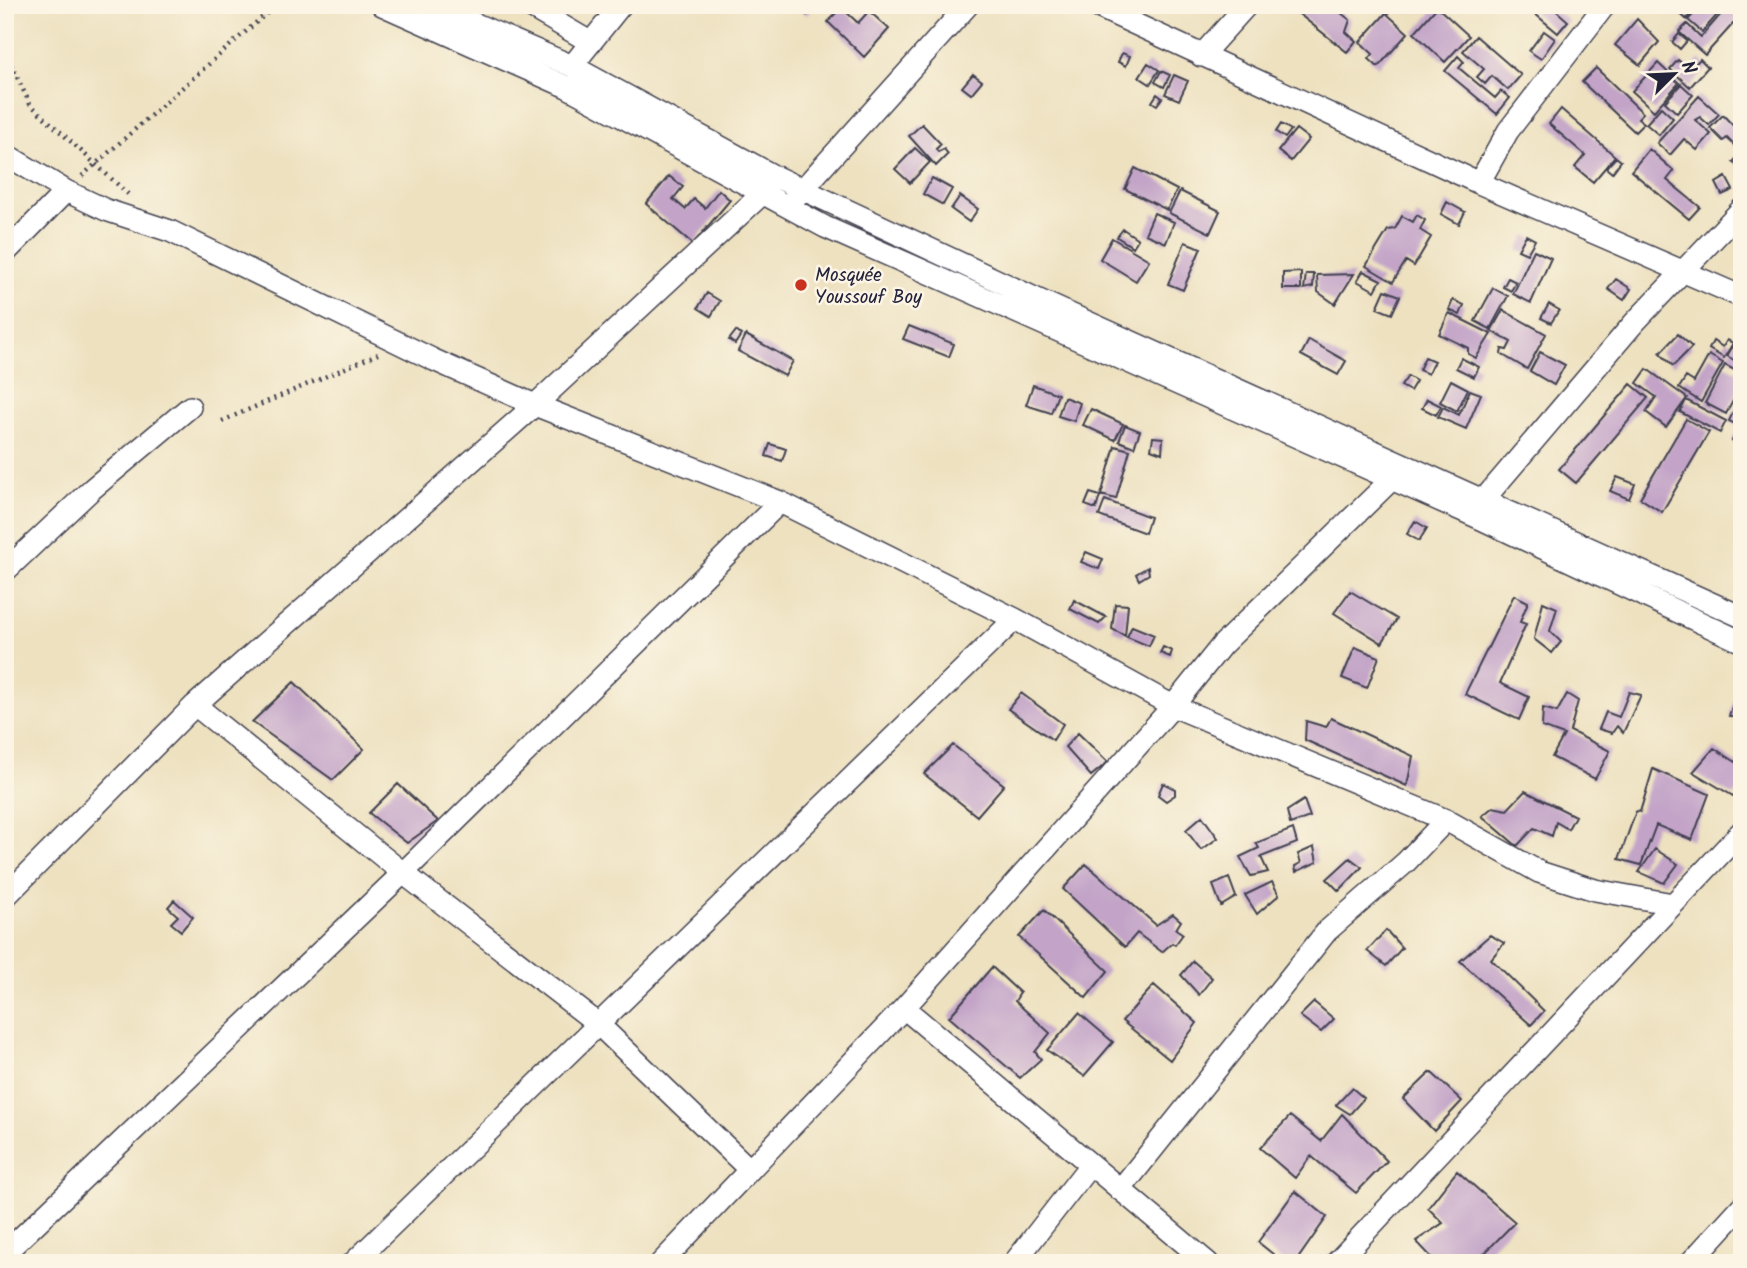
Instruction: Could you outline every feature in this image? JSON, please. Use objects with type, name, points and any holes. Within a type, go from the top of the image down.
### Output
[{"type":"street","points":[[382,5],[567,87],[825,227],[1492,524],[1742,642]]},
{"type":"street","points":[[432,5],[572,66],[803,189],[1039,300],[1485,498],[1742,617]]},
{"type":"street","points":[[527,5],[590,43]]},
{"type":"street","points":[[572,66],[621,5]]},
{"type":"street","points":[[788,206],[968,5]]},
{"type":"street","points":[[1094,5],[1479,183],[1685,270],[1742,297]]},
{"type":"street","points":[[1201,56],[1247,5]]},
{"type":"street","points":[[1479,183],[1508,131],[1605,5]]},
{"type":"street","points":[[5,154],[66,191],[106,210],[170,231],[401,345],[535,405],[780,502],[1014,619],[1173,706],[1446,820],[1539,872],[1595,890],[1673,904]]},
{"type":"street","points":[[5,253],[66,191]]},
{"type":"street","points":[[5,897],[195,705],[535,405],[763,193]]},
{"type":"street","points":[[1485,498],[1634,323],[1742,209]]},
{"type":"street","points":[[5,571],[92,489],[190,407]]},
{"type":"street","points":[[661,1263],[904,1008],[1173,706],[1222,645],[1391,480]]},
{"type":"street","points":[[5,1253],[403,873],[780,502]]},
{"type":"street","points":[[353,1263],[1014,619]]},
{"type":"street","points":[[195,705],[403,873],[597,1023],[750,1170]]},
{"type":"street","points":[[1120,1190],[1326,931],[1405,862],[1446,820]]},
{"type":"street","points":[[1336,1263],[1742,831]]},
{"type":"street","points":[[904,1008],[1208,1263]]},
{"type":"street","points":[[1014,1263],[1090,1165]]},
{"type":"street","points":[[1690,1263],[1742,1206]]},
{"type":"path","points":[[66,191],[276,5]]},
{"type":"path","points":[[5,52],[30,104],[95,165]]},
{"type":"path","points":[[222,421],[401,345]]},
{"type":"building","points":[[793,5],[814,5],[807,15]]},
{"type":"building","points":[[1298,5],[1331,5],[1350,20],[1346,32],[1356,41],[1347,52],[1294,10]]},
{"type":"building","points":[[1540,5],[1550,5],[1568,21],[1558,33],[1534,13]]},
{"type":"building","points":[[1671,5],[1690,5],[1695,10],[1686,19]]},
{"type":"building","points":[[1702,5],[1726,5],[1702,32],[1688,20]]},
{"type":"building","points":[[1729,5],[1742,5],[1742,14],[1705,55],[1679,32],[1687,24],[1701,37]]},
{"type":"building","points":[[841,7],[858,23],[869,11],[889,29],[864,57],[828,22]]},
{"type":"building","points":[[1437,7],[1469,36],[1445,62],[1414,33]]},
{"type":"building","points":[[1386,13],[1408,33],[1378,67],[1369,59],[1373,54],[1360,42]]},
{"type":"building","points":[[1637,19],[1659,42],[1640,65],[1615,45]]},
{"type":"building","points":[[1544,31],[1555,39],[1541,59],[1529,51]]},
{"type":"building","points":[[1679,34],[1687,41],[1680,49],[1672,42]]},
{"type":"building","points":[[1476,36],[1521,75],[1508,90],[1492,76],[1485,84],[1477,77],[1484,69],[1463,51]]},
{"type":"building","points":[[1122,53],[1130,56],[1126,66],[1118,62]]},
{"type":"building","points":[[1458,56],[1464,62],[1459,68],[1495,98],[1501,91],[1510,98],[1497,114],[1445,71]]},
{"type":"building","points":[[1700,59],[1708,67],[1690,87],[1670,69],[1678,60],[1689,70]]},
{"type":"building","points":[[1148,63],[1159,70],[1150,84],[1139,77]]},
{"type":"building","points":[[1658,63],[1679,83],[1654,111],[1632,91]]},
{"type":"building","points":[[1596,68],[1643,113],[1638,118],[1644,123],[1635,132],[1582,82]]},
{"type":"building","points":[[1161,71],[1170,75],[1164,87],[1155,82]]},
{"type":"building","points":[[973,74],[982,81],[971,94],[962,87]]},
{"type":"building","points":[[1174,75],[1188,81],[1179,100],[1165,94]]},
{"type":"building","points":[[1681,84],[1693,95],[1677,113],[1665,102]]},
{"type":"building","points":[[1157,94],[1162,98],[1157,105],[1152,102]]},
{"type":"building","points":[[1699,96],[1719,114],[1709,125],[1700,117],[1695,120],[1711,134],[1697,150],[1684,139],[1670,155],[1657,143]]},
{"type":"building","points":[[1661,107],[1673,118],[1659,135],[1646,124]]},
{"type":"building","points":[[1561,109],[1615,156],[1593,182],[1575,167],[1585,155],[1549,124]]},
{"type":"building","points":[[1723,115],[1742,135],[1742,147],[1737,152],[1737,148],[1727,138],[1723,141],[1710,128]]},
{"type":"building","points":[[922,124],[941,144],[936,149],[938,152],[944,149],[948,154],[936,166],[909,136]]},
{"type":"building","points":[[1281,124],[1291,130],[1285,138],[1276,132]]},
{"type":"building","points":[[1296,129],[1309,139],[1291,161],[1278,151]]},
{"type":"building","points":[[915,148],[930,162],[910,183],[895,169]]},
{"type":"building","points":[[1649,149],[1674,171],[1667,180],[1700,207],[1689,219],[1631,171]]},
{"type":"building","points":[[1742,152],[1742,169],[1733,162]]},
{"type":"building","points":[[1616,157],[1621,161],[1612,173],[1606,168]]},
{"type":"building","points":[[1135,168],[1177,190],[1167,210],[1125,189]]},
{"type":"building","points":[[669,176],[683,187],[673,199],[685,209],[694,199],[705,208],[719,190],[730,200],[693,244],[646,204]]},
{"type":"building","points":[[1726,177],[1733,190],[1722,195],[1716,183]]},
{"type":"building","points":[[932,178],[952,189],[943,205],[923,194]]},
{"type":"building","points":[[1180,191],[1220,211],[1210,233],[1169,213]]},
{"type":"building","points":[[960,196],[978,209],[969,222],[951,209]]},
{"type":"building","points":[[1447,202],[1465,212],[1459,224],[1441,214]]},
{"type":"building","points":[[1154,213],[1174,222],[1166,243],[1145,234]]},
{"type":"building","points":[[1417,215],[1425,220],[1420,230],[1431,237],[1414,266],[1406,261],[1393,282],[1366,266],[1388,230],[1395,229],[1402,216],[1413,222]]},
{"type":"building","points":[[1123,229],[1138,239],[1133,247],[1117,237]]},
{"type":"building","points":[[1526,235],[1535,240],[1527,254],[1518,250]]},
{"type":"building","points":[[1112,238],[1149,260],[1136,281],[1100,259]]},
{"type":"building","points":[[1185,242],[1201,248],[1183,290],[1168,284]]},
{"type":"building","points":[[1534,250],[1551,258],[1531,303],[1513,294]]},
{"type":"building","points":[[1363,271],[1381,280],[1375,291],[1357,281]]},
{"type":"building","points":[[1301,272],[1301,289],[1283,289],[1283,273]]},
{"type":"building","points":[[1306,274],[1314,274],[1313,287],[1304,289]]},
{"type":"building","points":[[1354,274],[1335,304],[1318,292],[1317,275]]},
{"type":"building","points":[[1508,278],[1516,282],[1511,291],[1503,287]]},
{"type":"building","points":[[1616,279],[1631,289],[1624,300],[1608,289]]},
{"type":"building","points":[[1493,288],[1508,296],[1490,329],[1475,321]]},
{"type":"building","points":[[1385,290],[1400,296],[1392,314],[1377,308]]},
{"type":"building","points":[[707,293],[720,301],[711,316],[698,308]]},
{"type":"building","points":[[1453,300],[1464,305],[1460,315],[1449,310]]},
{"type":"building","points":[[1549,304],[1559,310],[1551,323],[1541,318]]},
{"type":"building","points":[[1503,310],[1546,334],[1527,369],[1501,354],[1502,349],[1507,350],[1511,342],[1491,331]]},
{"type":"building","points":[[1449,313],[1491,334],[1476,358],[1468,354],[1468,348],[1439,334]]},
{"type":"building","points":[[909,326],[954,344],[949,357],[903,339]]},
{"type":"building","points":[[736,331],[741,335],[735,344],[729,340]]},
{"type":"building","points":[[1742,331],[1742,362],[1741,364],[1727,356]]},
{"type":"building","points":[[1678,334],[1692,347],[1673,366],[1660,353]]},
{"type":"building","points":[[746,335],[793,361],[785,376],[738,351]]},
{"type":"building","points":[[1309,340],[1346,361],[1338,375],[1301,355]]},
{"type":"building","points":[[1727,340],[1733,343],[1724,358],[1709,349],[1713,341],[1723,347]]},
{"type":"building","points":[[1540,352],[1565,365],[1554,385],[1530,371]]},
{"type":"building","points":[[1709,355],[1723,363],[1701,402],[1679,388],[1686,377],[1694,382]]},
{"type":"building","points":[[1425,357],[1434,361],[1428,374],[1419,370]]},
{"type":"building","points":[[1461,358],[1479,367],[1474,377],[1456,368]]},
{"type":"building","points":[[1725,365],[1742,374],[1742,384],[1726,414],[1705,403]]},
{"type":"building","points":[[1647,369],[1687,398],[1666,427],[1646,412],[1656,397],[1637,383]]},
{"type":"building","points":[[1408,376],[1416,381],[1410,391],[1401,386]]},
{"type":"building","points":[[1451,380],[1468,389],[1457,411],[1440,402]]},
{"type":"building","points":[[1631,384],[1648,398],[1576,483],[1559,469]]},
{"type":"building","points":[[1033,385],[1058,394],[1051,413],[1026,405]]},
{"type":"building","points":[[1470,390],[1481,394],[1466,429],[1438,417],[1443,407],[1459,415]]},
{"type":"building","points":[[1742,393],[1742,414],[1737,425],[1729,421]]},
{"type":"building","points":[[1064,397],[1080,403],[1074,421],[1058,416]]},
{"type":"building","points":[[1427,399],[1441,406],[1436,415],[1422,408]]},
{"type":"building","points":[[1686,400],[1726,421],[1720,433],[1680,412]]},
{"type":"building","points":[[1091,409],[1123,424],[1115,440],[1083,425]]},
{"type":"building","points":[[1686,419],[1709,432],[1662,512],[1640,498]]},
{"type":"building","points":[[1742,420],[1742,446],[1732,441]]},
{"type":"building","points":[[1125,425],[1140,431],[1134,447],[1119,441]]},
{"type":"building","points":[[1153,437],[1163,438],[1162,453],[1151,449]]},
{"type":"building","points":[[770,444],[786,449],[782,461],[766,456]]},
{"type":"building","points":[[1115,446],[1130,450],[1116,499],[1101,495]]},
{"type":"building","points":[[1617,477],[1635,484],[1629,499],[1610,491]]},
{"type":"building","points":[[1090,493],[1100,496],[1096,509],[1085,505]]},
{"type":"building","points":[[1105,500],[1150,517],[1145,533],[1099,516]]},
{"type":"building","points":[[1742,512],[1742,529],[1736,527]]},
{"type":"building","points":[[1415,521],[1427,528],[1419,541],[1407,534]]},
{"type":"building","points":[[1086,552],[1103,559],[1099,569],[1081,562]]},
{"type":"building","points":[[1148,567],[1149,574],[1139,580],[1136,574]]},
{"type":"building","points":[[1350,591],[1397,619],[1382,643],[1334,613]]},
{"type":"building","points":[[1514,595],[1528,602],[1520,622],[1526,624],[1500,683],[1529,697],[1519,720],[1465,694]]},
{"type":"building","points":[[1074,600],[1106,617],[1099,624],[1070,609]]},
{"type":"building","points":[[1543,602],[1557,608],[1550,631],[1561,642],[1552,653],[1534,639]]},
{"type":"building","points":[[1115,604],[1128,605],[1125,636],[1112,629]]},
{"type":"building","points":[[1132,626],[1154,635],[1149,646],[1127,637]]},
{"type":"building","points":[[1163,647],[1172,651],[1170,657],[1160,653]]},
{"type":"building","points":[[1355,647],[1379,657],[1367,688],[1342,678]]},
{"type":"building","points":[[294,682],[364,749],[333,780],[252,722]]},
{"type":"building","points":[[1629,692],[1641,695],[1623,733],[1617,726],[1612,733],[1599,729],[1606,712],[1619,717]]},
{"type":"building","points":[[1021,693],[1063,724],[1053,740],[1008,709]]},
{"type":"building","points":[[1567,694],[1578,701],[1570,731],[1610,751],[1595,779],[1552,757],[1564,735],[1542,727],[1543,708],[1557,712]]},
{"type":"building","points":[[1736,695],[1742,696],[1742,718],[1729,716]]},
{"type":"building","points":[[1331,718],[1413,756],[1407,786],[1305,740],[1306,721],[1326,727]]},
{"type":"building","points":[[1078,733],[1108,762],[1091,776],[1065,747]]},
{"type":"building","points":[[953,745],[1004,785],[977,816],[924,774]]},
{"type":"building","points":[[1714,748],[1742,766],[1742,787],[1733,796],[1693,772]]},
{"type":"building","points":[[1653,769],[1709,794],[1692,840],[1656,825],[1641,865],[1619,859],[1636,811],[1640,812]]},
{"type":"building","points":[[1163,783],[1175,789],[1175,795],[1166,801],[1158,795]]},
{"type":"building","points":[[398,784],[438,821],[407,843],[369,813]]},
{"type":"building","points":[[1525,791],[1575,816],[1568,829],[1556,822],[1552,836],[1534,828],[1517,846],[1482,816],[1493,807],[1507,810]]},
{"type":"building","points":[[1304,800],[1310,817],[1290,824],[1287,811]]},
{"type":"building","points":[[1202,816],[1218,838],[1201,850],[1186,830]]},
{"type":"building","points":[[1293,829],[1297,843],[1261,857],[1268,872],[1251,876],[1240,857],[1259,848],[1256,843]]},
{"type":"building","points":[[1314,847],[1317,862],[1296,872],[1295,866],[1301,863],[1298,854]]},
{"type":"building","points":[[1655,849],[1678,864],[1664,883],[1639,872]]},
{"type":"building","points":[[1350,858],[1362,867],[1339,891],[1327,879]]},
{"type":"building","points":[[1086,864],[1156,925],[1173,914],[1181,921],[1176,929],[1183,934],[1175,945],[1172,943],[1162,952],[1137,933],[1125,947],[1063,889]]},
{"type":"building","points":[[1229,878],[1236,897],[1221,906],[1213,885]]},
{"type":"building","points":[[1272,882],[1279,895],[1257,914],[1245,895]]},
{"type":"building","points":[[174,900],[193,917],[181,931],[171,923],[178,916],[168,907]]},
{"type":"building","points":[[1044,910],[1108,971],[1086,998],[1019,937]]},
{"type":"building","points":[[1386,930],[1402,948],[1386,966],[1367,951]]},
{"type":"building","points":[[1490,935],[1504,943],[1491,959],[1544,1011],[1531,1025],[1460,961]]},
{"type":"building","points":[[1193,961],[1212,978],[1199,995],[1181,975]]},
{"type":"building","points":[[992,967],[1020,993],[1015,1001],[1050,1033],[1035,1052],[1041,1059],[1020,1078],[949,1017]]},
{"type":"building","points":[[1154,985],[1197,1023],[1170,1060],[1122,1021]]},
{"type":"building","points":[[1314,1002],[1334,1019],[1321,1032],[1300,1016]]},
{"type":"building","points":[[1079,1013],[1113,1042],[1084,1076],[1047,1050]]},
{"type":"building","points":[[1431,1072],[1462,1101],[1434,1131],[1403,1099]]},
{"type":"building","points":[[1352,1088],[1364,1098],[1350,1114],[1336,1105]]},
{"type":"building","points":[[1342,1114],[1387,1161],[1356,1193],[1311,1156],[1295,1178],[1260,1148],[1290,1116],[1321,1141]]},
{"type":"building","points":[[1457,1171],[1515,1222],[1475,1263],[1437,1263],[1416,1241],[1443,1223],[1428,1208]]},
{"type":"building","points":[[1295,1191],[1327,1217],[1295,1263],[1284,1263],[1258,1242]]},
{"type":"place","name":"Mosquée Youssouf Boy","points":[[801,285]]}]
